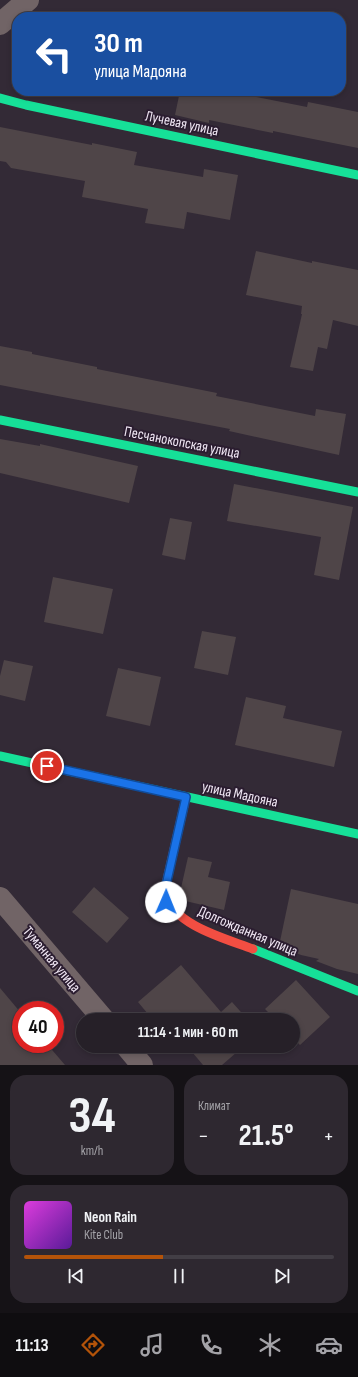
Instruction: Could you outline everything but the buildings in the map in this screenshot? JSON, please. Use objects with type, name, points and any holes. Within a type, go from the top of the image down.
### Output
[{"type":"street","points":[[14,12],[28,0]]},
{"type":"street","points":[[0,24],[12,14]]},
{"type":"street","name":"Лучевая улица","points":[[0,98],[26,105],[358,174]]},
{"type":"street","name":"Песчанокопская улица","points":[[0,420],[358,492]]},
{"type":"street","name":"улица Мадояна","points":[[0,756],[358,834]]},
{"type":"street","name":"Долгожданная улица","points":[[186,797],[164,894],[166,902],[177,914],[195,926],[358,991]]},
{"type":"street","name":"Туманная улица","points":[[0,898],[98,1013]]},
{"type":"street","points":[[132,1053],[142,1065]]},
{"type":"traffic: fast","points":[[0,98],[26,105],[358,175]]},
{"type":"traffic: fast","points":[[0,420],[358,492]]},
{"type":"traffic: fast","points":[[0,756],[358,834]]},
{"type":"traffic: fast","points":[[253,949],[358,991]]},
{"type":"traffic: jam","points":[[186,797],[164,893],[178,914],[189,922],[215,935],[253,949]]},
{"type":"route","points":[[47,766],[186,797],[164,894],[166,902]]}]
